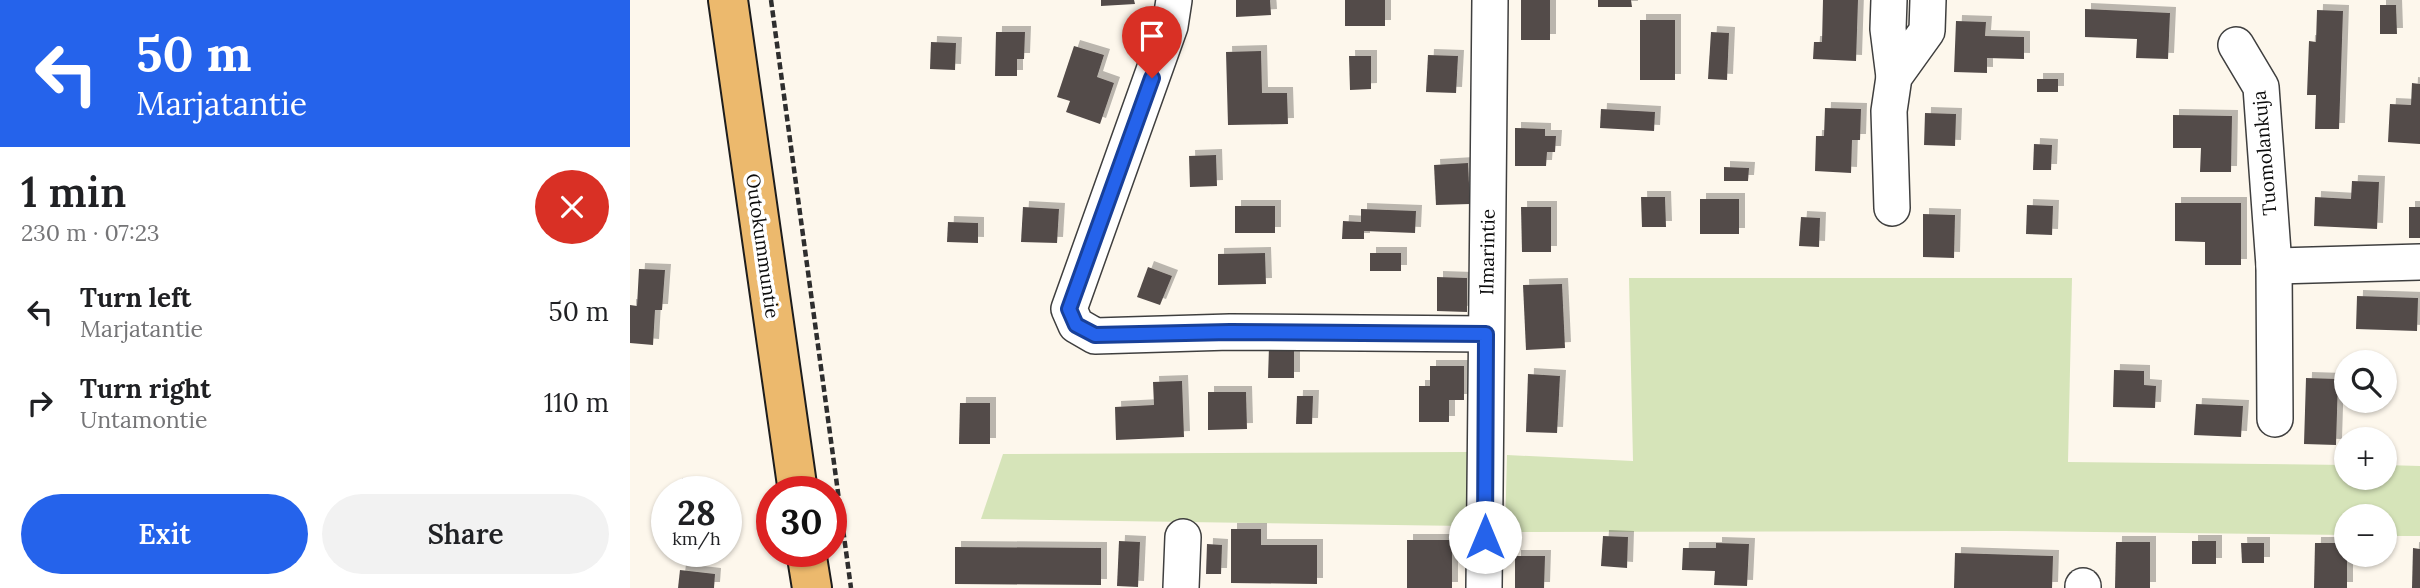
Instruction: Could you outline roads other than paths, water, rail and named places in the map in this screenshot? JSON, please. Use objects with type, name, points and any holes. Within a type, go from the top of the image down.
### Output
[{"type":"main road","name":"Outokummuntie","points":[[728,0],[796,476]]},
{"type":"main road","points":[[808,567],[811,588]]},
{"type":"street","points":[[1174,0],[1170,26],[1069,309],[1076,325],[1095,335],[1230,332],[1486,334]]},
{"type":"street","name":"Ilmarintie","points":[[1485,588],[1490,0]]},
{"type":"street","points":[[1889,0],[1888,29],[1894,77],[1889,111],[1892,208]]},
{"type":"street","points":[[1894,77],[1927,31],[1928,0]]},
{"type":"street","name":"Tuomolankuja","points":[[2236,46],[2261,87],[2274,266],[2275,419]]},
{"type":"street","points":[[2274,266],[2420,262]]},
{"type":"street","points":[[1181,588],[1183,537]]}]
